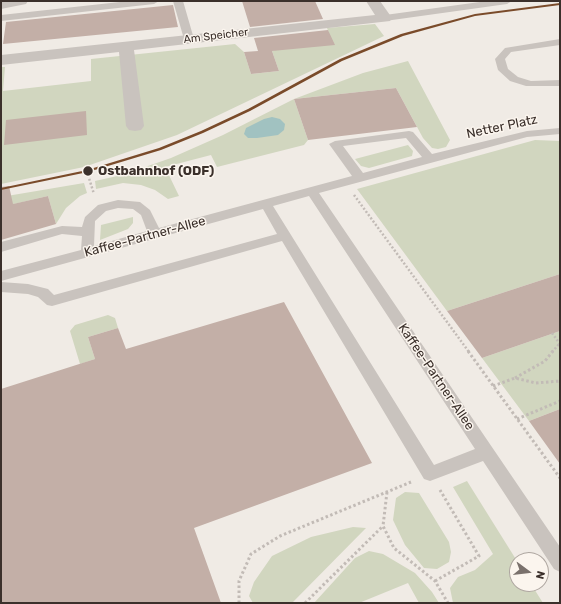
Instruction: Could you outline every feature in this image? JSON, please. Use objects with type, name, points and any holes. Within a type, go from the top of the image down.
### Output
[{"type":"street","points":[[1,5],[21,1]]},
{"type":"street","points":[[373,1],[384,18]]},
{"type":"street","name":"Am Speicher","points":[[1,60],[47,64],[126,47],[384,18]]},
{"type":"street","points":[[126,47],[134,126]]},
{"type":"lane","points":[[1,18],[154,1]]},
{"type":"lane","points":[[178,1],[189,39]]},
{"type":"lane","name":"Am Speicher","points":[[384,18],[507,1]]},
{"type":"lane","points":[[560,42],[508,50],[500,59],[504,70],[514,79],[530,84],[560,83]]},
{"type":"lane","name":"Netter Platz","points":[[450,153],[527,134],[560,131]]},
{"type":"lane","points":[[360,178],[335,144],[409,134],[430,158]]},
{"type":"lane","name":"Kaffee-Partner-Allee","points":[[1,276],[450,153]]},
{"type":"lane","name":"Kaffee-Partner-Allee","points":[[312,191],[560,563]]},
{"type":"lane","points":[[87,253],[89,220],[102,208],[118,204],[136,205],[146,213],[154,234]]},
{"type":"lane","points":[[266,204],[430,474],[486,452]]},
{"type":"lane","points":[[1,248],[62,230],[89,232]]},
{"type":"lane","points":[[1,286],[28,289],[43,294],[52,301],[285,236]]},
{"type":"path","points":[[345,182],[560,478]]},
{"type":"path","points":[[493,386],[515,378],[545,361],[560,344],[552,333]]},
{"type":"path","points":[[515,378],[536,383],[560,381]]},
{"type":"path","points":[[517,419],[560,402]]},
{"type":"path","points":[[239,603],[239,581],[251,554],[280,536],[430,474],[479,556],[435,581]]},
{"type":"path","points":[[387,492],[383,526],[394,548],[435,581],[448,603]]},
{"type":"path","points":[[304,603],[383,526]]},
{"type":"green space","points":[[375,24],[384,36],[177,135],[84,167],[1,184],[1,67],[5,67],[3,91],[91,81],[91,59],[235,44],[244,52],[251,74],[279,71],[272,51],[329,33],[327,28]]},
{"type":"green space","points":[[408,61],[450,140],[446,147],[438,149],[432,148],[423,138],[396,88],[294,99],[363,73]]},
{"type":"green space","points":[[294,99],[308,140],[304,145],[217,167],[211,155],[165,167],[179,196],[168,199],[155,190],[141,185],[123,183],[96,189],[95,181],[122,175],[171,158],[223,135]]},
{"type":"green space","points":[[535,140],[560,141],[560,274],[447,311],[357,189]]},
{"type":"green space","points":[[408,145],[413,151],[412,156],[369,168],[361,166],[355,159]]},
{"type":"green space","points":[[84,183],[87,193],[80,196],[66,208],[56,224],[48,196],[1,207],[1,197]]},
{"type":"green space","points":[[133,217],[133,223],[128,229],[100,240],[101,225]]},
{"type":"green space","points":[[108,315],[115,318],[118,328],[88,337],[95,359],[80,364],[70,331],[75,325]]},
{"type":"green space","points":[[560,331],[560,409],[529,421],[482,358]]},
{"type":"green space","points":[[467,481],[511,552],[509,552],[509,592],[536,592],[543,603],[453,603],[450,588],[458,577],[475,570],[493,554],[453,487]]},
{"type":"green space","points":[[405,492],[419,493],[449,542],[451,552],[449,562],[437,569],[424,568],[405,545],[393,520],[396,498]]},
{"type":"green space","points":[[353,527],[366,528],[293,602],[253,603],[249,596],[254,582],[272,556],[311,537]]},
{"type":"green space","points":[[369,551],[383,554],[415,573],[432,592],[439,603],[419,603],[408,583],[359,603],[314,603],[355,558]]},
{"type":"water","points":[[272,117],[280,119],[285,124],[284,130],[278,135],[248,138],[244,134],[246,128],[264,119]]},
{"type":"building","points":[[242,1],[315,1],[323,19],[250,27]]},
{"type":"building","points":[[173,5],[178,27],[3,44],[6,22]]},
{"type":"building","points":[[328,30],[335,45],[272,51],[279,71],[251,74],[244,52],[258,51],[254,38]]},
{"type":"building","points":[[396,88],[417,127],[308,140],[294,99]]},
{"type":"building","points":[[86,111],[87,135],[4,145],[6,120]]},
{"type":"building","points":[[9,186],[13,204],[48,196],[56,224],[1,240],[1,187]]},
{"type":"building","points":[[560,274],[560,331],[482,358],[447,311]]},
{"type":"building","points":[[284,302],[372,463],[194,528],[221,603],[1,603],[1,389],[95,359],[88,337],[118,328],[126,349]]},
{"type":"building","points":[[560,409],[560,464],[529,421]]},
{"type":"transit line","points":[[1,189],[88,171],[160,149],[202,132],[249,110],[341,60],[402,35],[475,15],[560,4]]},
{"type":"place","name":"Ostbahnhof (ODF)","points":[[88,171]]}]
